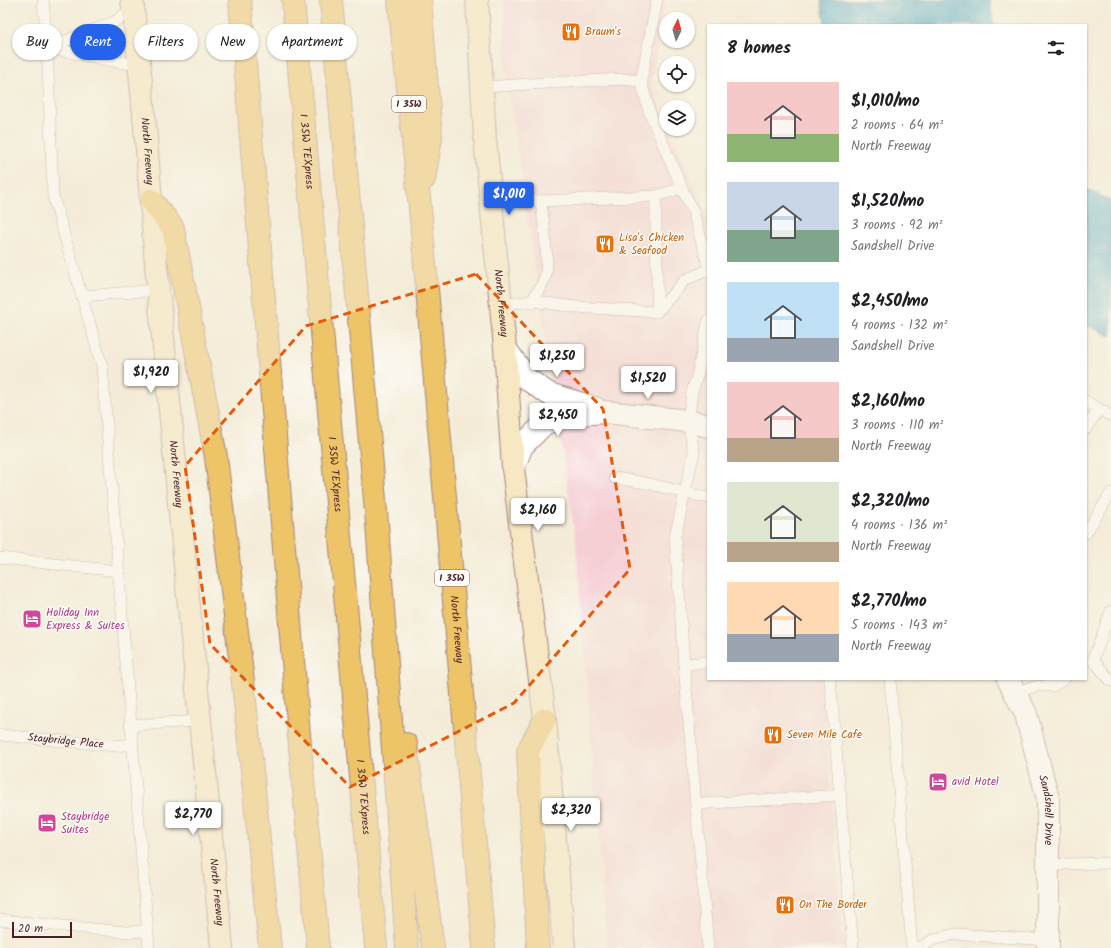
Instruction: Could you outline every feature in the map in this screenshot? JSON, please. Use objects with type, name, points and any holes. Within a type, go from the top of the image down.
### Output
[{"type":"highway","points":[[240,0],[296,704],[318,948]]},
{"type":"highway","name":"I 35W TEXpress","points":[[293,0],[376,948]]},
{"type":"highway","points":[[331,0],[377,523],[407,948]]},
{"type":"highway","name":"North Freeway","points":[[399,0],[420,208],[484,948]]},
{"type":"highway","points":[[420,0],[431,137],[420,208]]},
{"type":"highway","points":[[151,200],[172,228],[216,456],[243,682],[270,948]]},
{"type":"highway","points":[[377,523],[433,948]]},
{"type":"highway","points":[[538,948],[528,751],[544,718]]},
{"type":"main road","name":"North Freeway","points":[[477,0],[482,87],[513,468],[544,718],[564,948]]},
{"type":"main road","name":"North Freeway","points":[[132,2],[139,65],[198,721],[222,948]]},
{"type":"street","points":[[504,348],[527,379],[549,394],[605,412],[698,424]]},
{"type":"street","points":[[513,468],[522,446],[544,424],[566,415],[605,412]]},
{"type":"street","name":"Sandshell Drive","points":[[1011,685],[1026,714],[1048,799],[1048,944]]},
{"type":"lane","points":[[43,0],[45,24]]},
{"type":"lane","points":[[657,0],[641,81],[649,110],[693,211],[707,261]]},
{"type":"lane","points":[[62,42],[116,21],[127,12],[132,2]]},
{"type":"lane","points":[[62,50],[139,65]]},
{"type":"lane","points":[[48,60],[53,196],[102,366],[149,948]]},
{"type":"lane","points":[[482,87],[621,79],[641,81]]},
{"type":"lane","points":[[491,203],[508,199],[541,201],[656,196],[682,188]]},
{"type":"lane","points":[[656,196],[657,312]]},
{"type":"lane","points":[[532,300],[539,290],[546,274],[547,260],[541,201]]},
{"type":"lane","points":[[657,312],[685,280],[707,271]]},
{"type":"lane","points":[[82,296],[159,290]]},
{"type":"lane","points":[[500,305],[532,300],[576,307],[657,312]]},
{"type":"lane","points":[[707,326],[698,373],[692,392],[698,424],[694,452],[675,537],[708,948]]},
{"type":"lane","points":[[1087,403],[1111,416]]},
{"type":"lane","points":[[1087,427],[1099,409]]},
{"type":"lane","points":[[615,478],[646,483],[707,498]]},
{"type":"lane","points":[[1087,531],[1111,493]]},
{"type":"lane","points":[[0,558],[118,572]]},
{"type":"lane","points":[[1111,611],[1090,662],[1111,681]]},
{"type":"lane","points":[[684,664],[707,662]]},
{"type":"lane","points":[[830,680],[853,948]]},
{"type":"lane","points":[[890,680],[912,948]]},
{"type":"lane","points":[[1011,685],[1054,686],[1063,680]]},
{"type":"lane","points":[[130,725],[198,721]]},
{"type":"lane","name":"Staybridge Place","points":[[0,735],[116,746],[132,744]]},
{"type":"lane","points":[[696,804],[841,795]]},
{"type":"lane","points":[[1048,866],[1064,864],[1111,863]]},
{"type":"lane","points":[[0,920],[126,932],[147,931]]},
{"type":"lane","points":[[919,948],[933,940],[955,934],[1048,944]]},
{"type":"highlighted area","points":[[476,274],[603,409],[630,569],[514,703],[350,787],[210,644],[185,466],[306,326]]},
{"type":"shaded area","points":[[504,0],[665,0],[663,12],[659,12],[659,36],[651,85],[659,104],[659,136],[673,136],[707,218],[707,680],[822,680],[844,948],[607,948],[576,543],[506,73]]},
{"type":"water","points":[[821,0],[989,0],[994,24],[825,24]]},
{"type":"water","points":[[1087,189],[1111,201],[1111,336],[1087,325]]},
{"type":"place","name":"Braum's","points":[[571,32]]},
{"type":"place","name":"Lisa's Chicken & Seafood","points":[[605,244]]},
{"type":"place","name":"Holiday Inn Express & Suites","points":[[32,619]]},
{"type":"place","name":"Seven Mile Cafe","points":[[773,735]]},
{"type":"place","name":"avid Hotel","points":[[938,782]]},
{"type":"place","name":"Staybridge Suites","points":[[47,823]]},
{"type":"place","name":"On The Border","points":[[785,905]]}]
